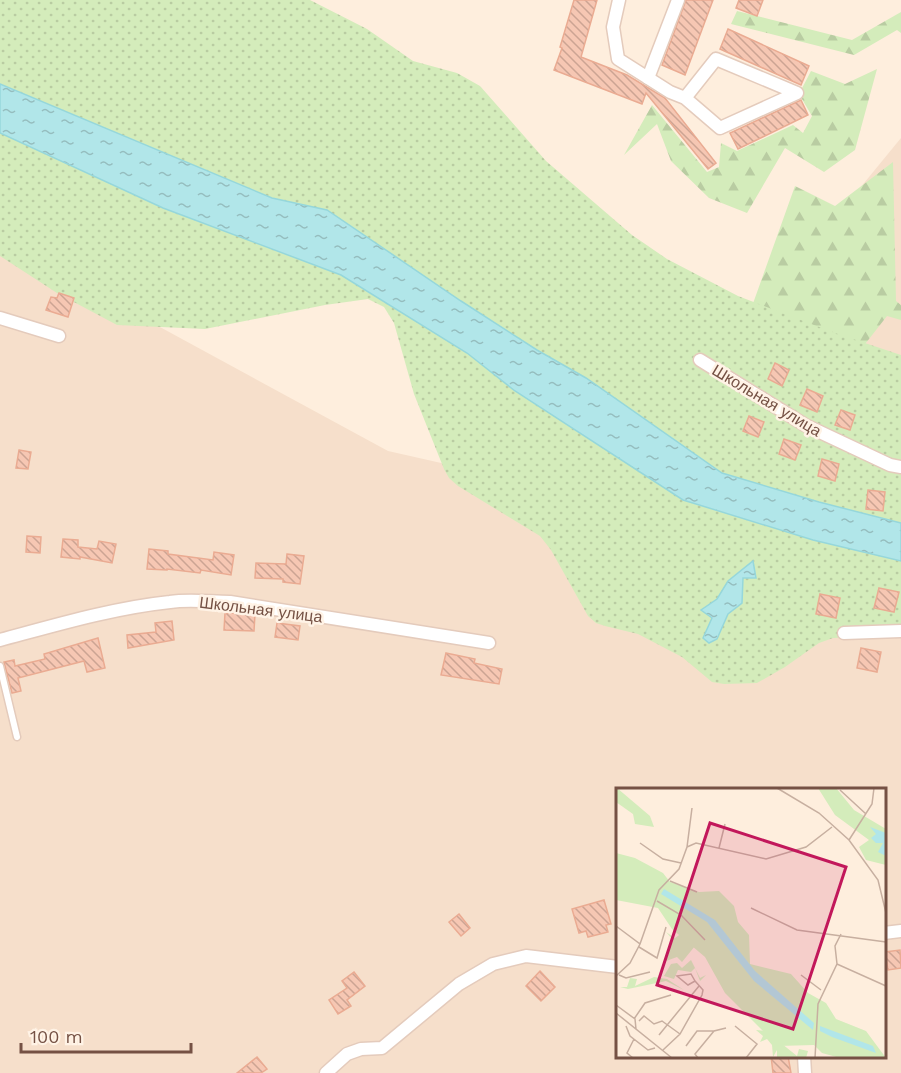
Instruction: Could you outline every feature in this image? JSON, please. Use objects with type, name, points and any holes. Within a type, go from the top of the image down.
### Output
[{"type":"street","points":[[619,0],[613,27],[618,59],[670,92],[685,98],[720,128],[796,93],[716,59],[685,98]]},
{"type":"street","points":[[648,78],[678,0]]},
{"type":"street","points":[[0,318],[59,336]]},
{"type":"street","name":"Школьная улица","points":[[700,360],[805,425],[890,465],[901,467]]},
{"type":"street","name":"Школьная улица","points":[[0,640],[117,610],[173,601],[205,601],[230,602],[489,643]]},
{"type":"street","points":[[844,633],[901,631]]},
{"type":"street","points":[[886,933],[901,931]]},
{"type":"street","points":[[326,1073],[347,1054],[362,1049],[382,1048],[459,984],[493,964],[526,956],[616,967]]},
{"type":"street","points":[[804,1058],[805,1073]]},
{"type":"lane","points":[[0,666],[17,737]]},
{"type":"shaded area","points":[[901,138],[901,383],[867,364],[860,188]]},
{"type":"shaded area","points":[[0,240],[388,451],[901,567],[901,1073],[0,1073]]},
{"type":"green space","points":[[0,0],[310,0],[367,29],[413,61],[457,73],[480,86],[546,161],[632,235],[667,259],[738,296],[901,355],[901,635],[833,638],[819,643],[757,683],[712,682],[682,657],[638,634],[596,623],[588,616],[551,550],[540,536],[458,486],[449,478],[414,394],[394,323],[384,307],[368,299],[325,305],[205,329],[117,325],[57,293],[0,256]]},
{"type":"green space","points":[[737,11],[852,40],[901,12],[901,33],[897,30],[854,55],[731,24]]},
{"type":"green space","points":[[877,69],[855,150],[824,172],[785,148],[747,213],[709,198],[671,161],[657,124],[624,155],[652,105],[707,172],[719,167],[721,143],[737,151],[793,125],[803,133],[812,116],[799,94],[811,71],[845,84]]},
{"type":"green space","points":[[893,162],[896,301],[901,305],[901,320],[887,316],[855,357],[751,309],[795,186],[835,206]]},
{"type":"water","points":[[0,84],[272,198],[327,210],[461,301],[537,350],[586,378],[722,473],[819,502],[901,523],[901,561],[813,540],[683,500],[515,391],[467,353],[341,275],[163,208],[0,133]]},
{"type":"water","points":[[753,561],[756,578],[743,578],[742,603],[728,614],[717,639],[709,643],[703,638],[712,618],[701,610],[717,599],[728,581]]},
{"type":"building","points":[[574,0],[597,0],[581,57],[627,75],[665,98],[716,163],[708,169],[646,93],[642,104],[554,70]]},
{"type":"building","points":[[686,0],[713,0],[685,75],[662,65]]},
{"type":"building","points":[[739,0],[763,0],[757,16],[736,8]]},
{"type":"building","points":[[728,29],[809,66],[801,85],[720,49]]},
{"type":"building","points":[[801,100],[808,115],[738,149],[730,133]]},
{"type":"building","points":[[59,293],[74,298],[68,317],[46,310],[51,297],[57,298]]},
{"type":"building","points":[[775,363],[789,370],[782,386],[768,379]]},
{"type":"building","points":[[807,389],[823,396],[817,412],[800,405]]},
{"type":"building","points":[[841,410],[855,415],[850,430],[835,425]]},
{"type":"building","points":[[749,416],[764,422],[758,437],[743,431]]},
{"type":"building","points":[[784,439],[801,445],[795,460],[779,454]]},
{"type":"building","points":[[19,450],[31,452],[28,469],[16,468]]},
{"type":"building","points":[[822,459],[839,464],[835,481],[818,476]]},
{"type":"building","points":[[868,490],[885,492],[883,511],[866,509]]},
{"type":"building","points":[[27,536],[41,537],[40,553],[26,552]]},
{"type":"building","points":[[63,539],[78,540],[78,547],[97,549],[99,541],[116,544],[112,563],[80,557],[80,559],[61,557]]},
{"type":"building","points":[[149,549],[213,560],[214,552],[234,555],[231,575],[201,570],[200,573],[147,569]]},
{"type":"building","points":[[287,554],[304,556],[300,584],[283,582],[283,579],[255,578],[256,563],[286,564]]},
{"type":"building","points":[[879,588],[899,592],[894,612],[874,608]]},
{"type":"building","points":[[820,594],[840,598],[836,618],[816,614]]},
{"type":"building","points":[[225,613],[255,614],[254,631],[224,630]]},
{"type":"building","points":[[172,621],[174,640],[128,648],[127,635],[156,632],[155,623]]},
{"type":"building","points":[[277,623],[300,626],[298,640],[275,637]]},
{"type":"building","points":[[98,638],[105,668],[87,672],[84,661],[18,678],[21,691],[12,693],[4,662],[14,660],[15,666],[45,659],[44,654]]},
{"type":"building","points":[[861,648],[881,652],[877,672],[857,668]]},
{"type":"building","points":[[446,653],[475,659],[474,663],[502,669],[499,684],[441,675]]},
{"type":"building","points":[[604,900],[611,924],[606,925],[608,932],[588,937],[586,931],[579,933],[572,909]]},
{"type":"building","points":[[459,914],[470,928],[461,936],[449,922]]},
{"type":"building","points":[[900,950],[901,968],[888,970],[886,952]]},
{"type":"building","points":[[540,971],[555,987],[541,1001],[526,986]]},
{"type":"building","points":[[354,972],[365,986],[347,1000],[351,1006],[338,1014],[329,1000],[347,988],[342,981]]},
{"type":"building","points":[[257,1057],[267,1069],[261,1073],[237,1073]]},
{"type":"building","points":[[771,1058],[788,1058],[791,1073],[773,1073]]}]
